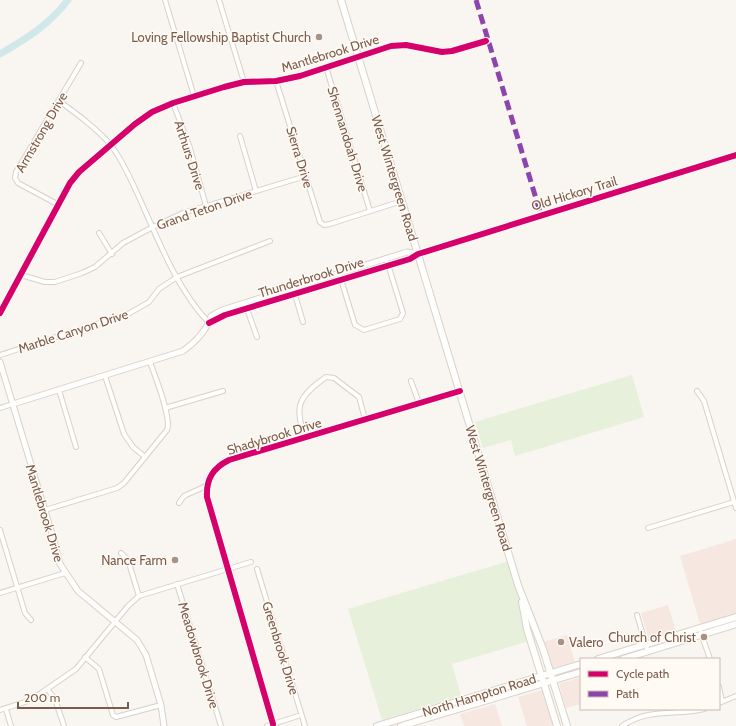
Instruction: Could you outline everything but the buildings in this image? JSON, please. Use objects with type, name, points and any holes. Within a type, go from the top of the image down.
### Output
[{"type":"main road","name":"West Wintergreen Road","points":[[341,0],[518,585],[543,648],[567,726]]},
{"type":"main road","name":"West Wintergreen Road","points":[[518,585],[528,629],[557,726]]},
{"type":"main road","points":[[521,600],[538,647],[543,648]]},
{"type":"main road","points":[[601,658],[736,617]]},
{"type":"main road","points":[[627,658],[736,624]]},
{"type":"main road","name":"North Hampton Road","points":[[377,726],[580,664]]},
{"type":"main road","name":"North Hampton Road","points":[[402,726],[580,672]]},
{"type":"main road","points":[[461,701],[463,708]]},
{"type":"street","points":[[165,0],[194,96]]},
{"type":"street","points":[[219,0],[244,82]]},
{"type":"street","name":"Mantlebrook Drive","points":[[0,314],[57,204],[70,183],[79,172],[110,145],[152,112],[194,96],[244,82],[276,81],[391,46],[406,45],[442,52],[452,51],[486,41]]},
{"type":"street","name":"Armstrong Drive","points":[[57,204],[18,183],[15,178],[16,172],[81,63]]},
{"type":"street","name":"Shennandoah Drive","points":[[326,66],[370,211]]},
{"type":"street","name":"Sierra Drive","points":[[276,81],[320,222],[324,225],[330,224],[370,211]]},
{"type":"street","points":[[59,101],[88,122],[110,145],[127,174],[177,277],[195,308],[209,322]]},
{"type":"street","name":"Arthurs Drive","points":[[173,103],[192,155],[206,206]]},
{"type":"street","points":[[240,136],[256,191]]},
{"type":"street","name":"Old Hickory Trail","points":[[418,254],[736,155]]},
{"type":"street","name":"Grand Teton Drive","points":[[21,275],[45,282],[55,282],[95,267],[123,243],[153,227],[206,206],[306,176]]},
{"type":"street","points":[[370,211],[402,201]]},
{"type":"street","points":[[99,233],[112,254]]},
{"type":"street","name":"Marble Canyon Drive","points":[[0,355],[128,314],[149,302],[159,289],[177,277],[270,241]]},
{"type":"street","name":"Thunderbrook Drive","points":[[0,408],[183,351],[193,343],[209,322],[211,316],[222,310],[407,252],[418,254]]},
{"type":"street","name":"Thunderbrook Drive","points":[[209,322],[294,294],[410,259],[418,254]]},
{"type":"street","points":[[339,273],[355,325],[364,330],[381,326],[400,319],[403,313],[386,258]]},
{"type":"street","points":[[293,288],[303,322]]},
{"type":"street","points":[[247,302],[247,309],[257,338]]},
{"type":"street","name":"Mantlebrook Drive","points":[[0,362],[60,564],[78,591],[137,640],[146,655],[161,705],[164,726]]},
{"type":"street","points":[[45,510],[117,488],[124,483],[167,430],[168,427],[165,408],[150,362]]},
{"type":"street","points":[[105,376],[124,434],[133,447],[145,457]]},
{"type":"street","points":[[305,437],[298,418],[300,402],[326,377],[334,378],[359,397],[365,420]]},
{"type":"street","points":[[411,381],[419,404]]},
{"type":"street","points":[[59,390],[76,447]]},
{"type":"street","points":[[165,408],[223,391]]},
{"type":"street","name":"Shadybrook Drive","points":[[206,486],[214,470],[229,460],[460,391]]},
{"type":"street","points":[[697,391],[704,401],[736,508]]},
{"type":"street","points":[[179,503],[184,496],[206,486],[207,498],[229,569],[273,724]]},
{"type":"street","points":[[648,528],[734,502]]},
{"type":"street","points":[[0,530],[25,613],[31,620]]},
{"type":"street","points":[[121,553],[128,560],[140,596]]},
{"type":"street","points":[[0,710],[31,700],[48,690],[76,669],[114,622],[140,596],[251,562]]},
{"type":"street","name":"Greenbrook Drive","points":[[257,569],[305,726]]},
{"type":"street","points":[[0,593],[65,573]]},
{"type":"street","name":"Meadowbrook Drive","points":[[177,584],[221,726]]},
{"type":"street","points":[[637,615],[648,652]]},
{"type":"street","points":[[698,628],[710,658]]},
{"type":"street","points":[[85,657],[99,669],[113,714],[116,717],[161,705]]},
{"type":"street","points":[[48,690],[55,699],[64,726]]},
{"type":"street","points":[[721,702],[736,696]]},
{"type":"street","points":[[6,709],[11,726]]},
{"type":"street","points":[[622,726],[636,718],[662,712],[690,710]]},
{"type":"street","points":[[267,726],[298,716]]},
{"type":"shaded area","points":[[736,539],[736,613],[700,624],[680,556]]},
{"type":"shaded area","points":[[668,605],[676,631],[649,640],[641,613]]},
{"type":"shaded area","points":[[567,635],[575,662],[551,669],[543,642]]},
{"type":"shaded area","points":[[580,677],[580,704],[566,708],[559,684]]},
{"type":"shaded area","points":[[542,690],[553,726],[527,726],[518,697]]},
{"type":"shaded area","points":[[495,704],[502,726],[464,726],[460,714]]},
{"type":"green space","points":[[632,375],[644,417],[515,456],[511,440],[483,448],[475,422]]},
{"type":"green space","points":[[509,561],[523,608],[520,609],[529,641],[452,664],[461,696],[382,720],[348,609]]},
{"type":"waterway","points":[[0,54],[19,43],[45,24],[68,0]]},
{"type":"marked path","points":[[476,0],[541,215]]},
{"type":"cycle path","points":[[0,313],[70,183],[79,172],[135,124],[152,112],[173,103],[224,87],[244,82],[276,81],[300,76],[391,46],[406,45],[442,52],[452,51],[486,41]]},
{"type":"cycle path","points":[[209,323],[225,315],[410,259],[418,254],[736,155]]},
{"type":"cycle path","points":[[273,724],[207,497],[209,479],[215,470],[229,460],[460,391]]},
{"type":"place","name":"Loving Fellowship Baptist Church","points":[[319,37]]},
{"type":"place","name":"Nance Farm","points":[[175,560]]},
{"type":"place","name":"Church of Christ","points":[[704,637]]},
{"type":"place","name":"Valero","points":[[561,642]]}]
